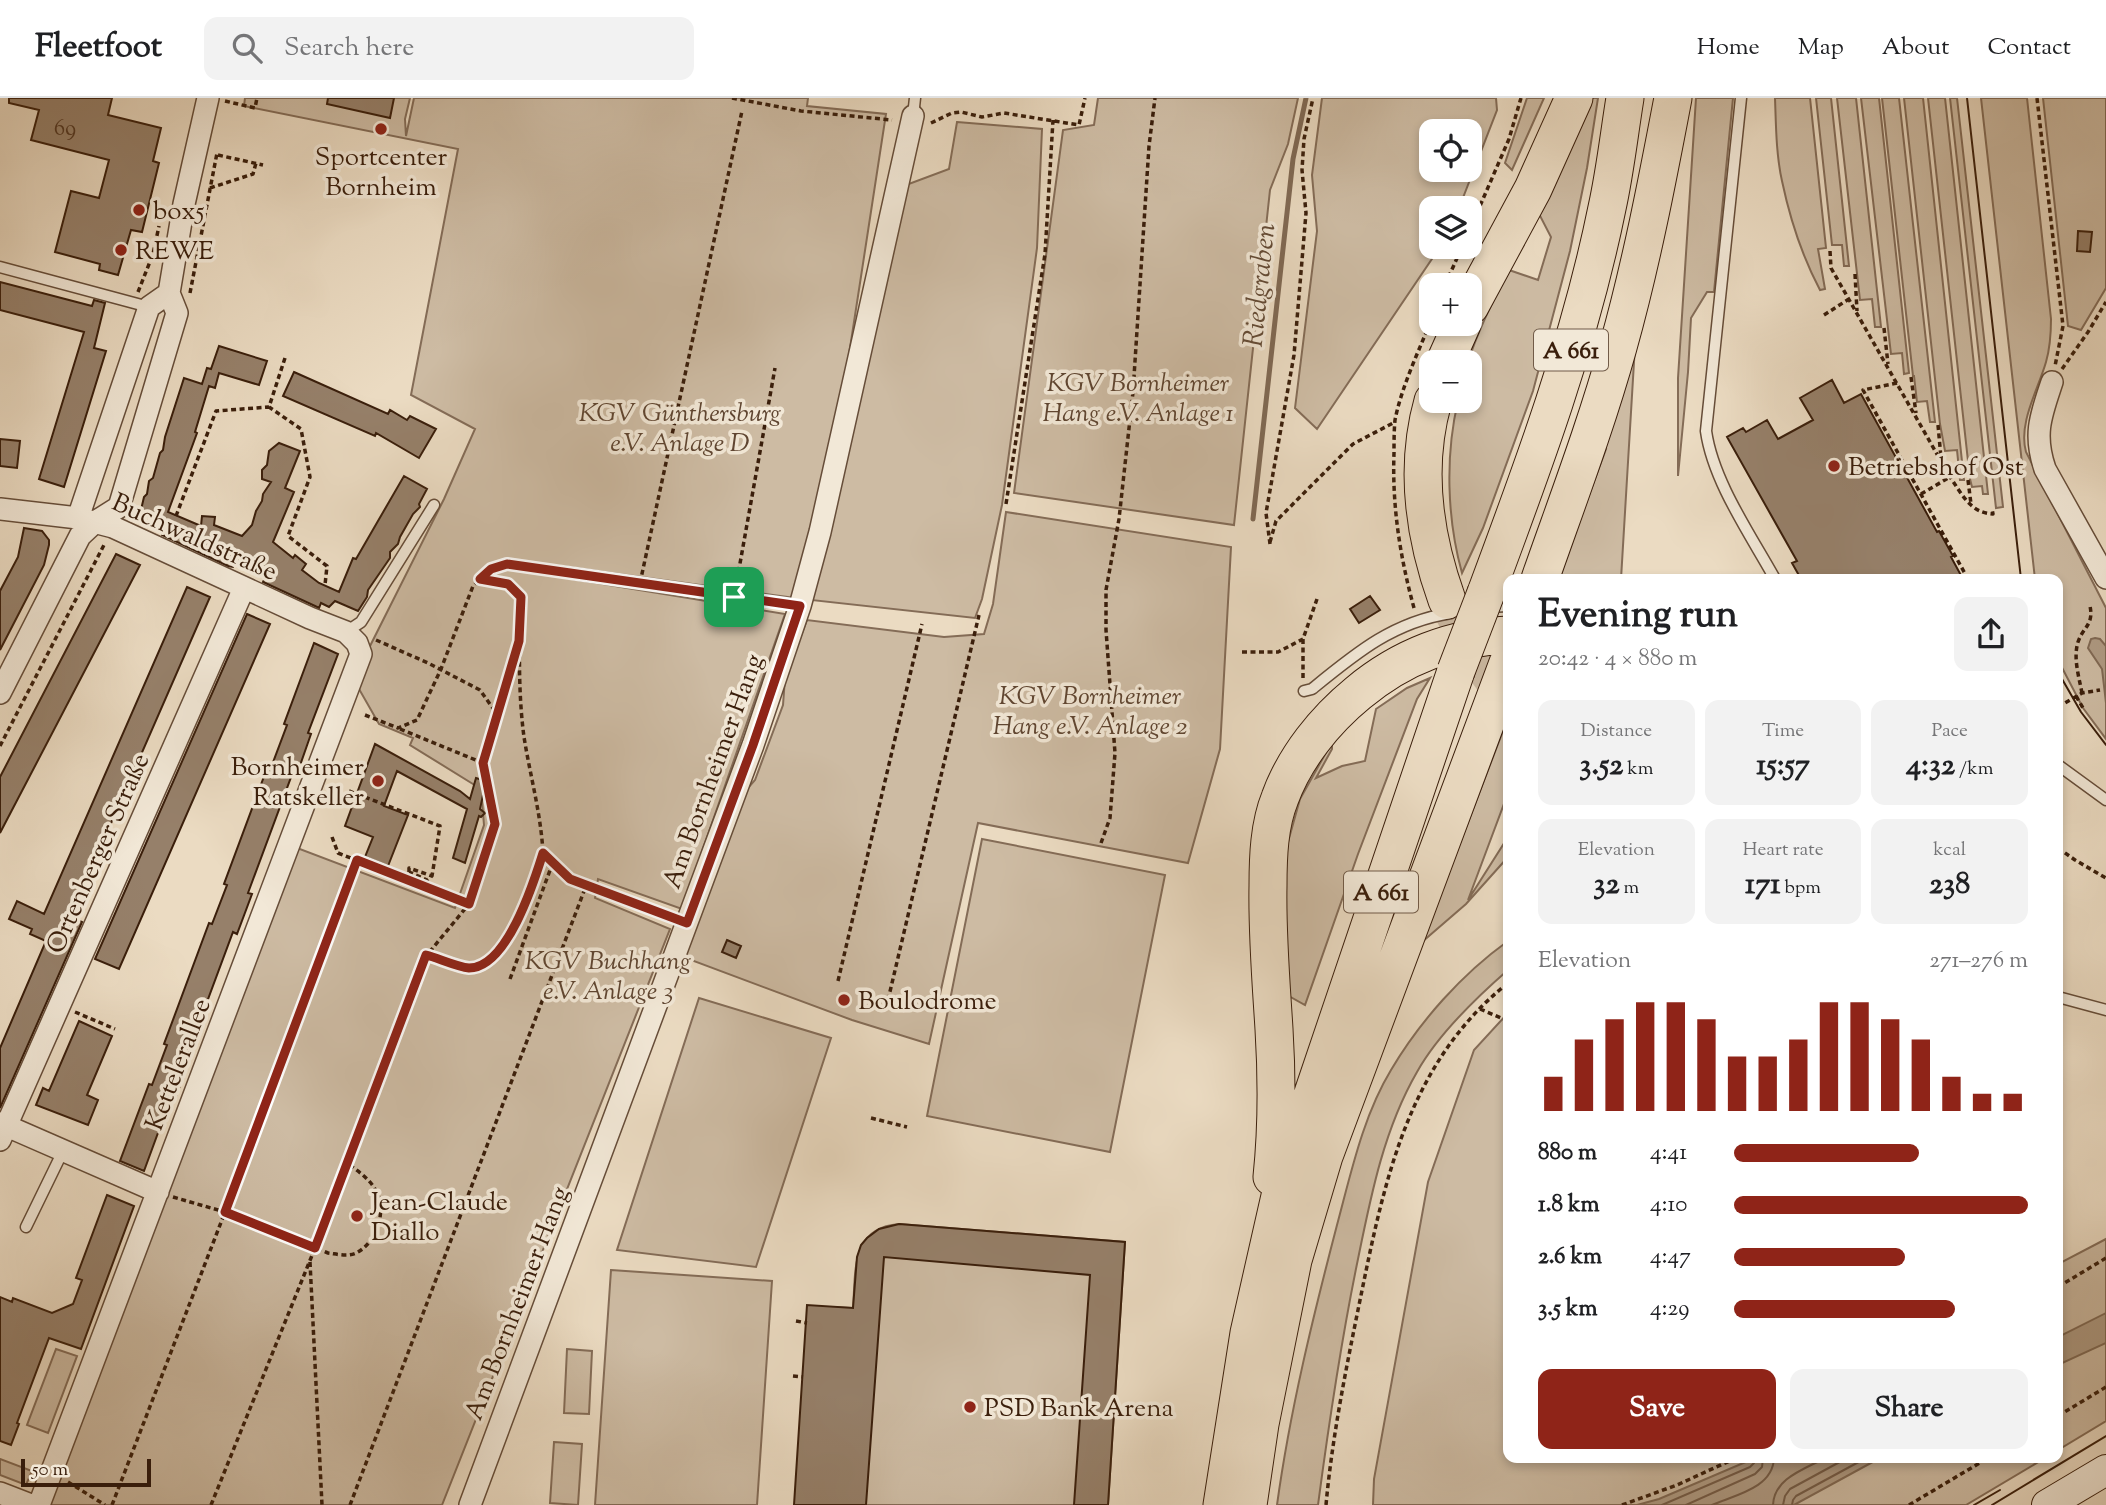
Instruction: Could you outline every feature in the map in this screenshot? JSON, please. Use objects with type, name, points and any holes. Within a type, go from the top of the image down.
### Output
[{"type":"highway","points":[[1482,284],[1533,189],[1574,98]]},
{"type":"highway","name":"A 661","points":[[1504,574],[1527,484],[1560,386],[1587,293],[1607,208],[1625,98]]},
{"type":"highway","name":"A 661","points":[[1542,574],[1585,454],[1618,347],[1647,232],[1673,98]]},
{"type":"highway","points":[[1430,413],[1426,434],[1423,489],[1425,517],[1430,546],[1447,600]]},
{"type":"highway","name":"A 661","points":[[1222,1505],[1249,1333],[1280,1196],[1456,671],[1497,600],[1503,577]]},
{"type":"highway","points":[[1266,1252],[1276,1098],[1275,1032],[1267,937],[1268,870],[1270,835],[1279,799],[1311,742],[1334,716],[1368,685],[1407,660],[1428,651],[1472,638],[1503,635]]},
{"type":"highway","name":"A 661","points":[[1248,1505],[1260,1424],[1293,1260],[1324,1156],[1503,676]]},
{"type":"main road","points":[[2047,1505],[2106,1470]]},
{"type":"street","points":[[0,693],[80,537],[119,507],[177,313],[184,204],[221,100]]},
{"type":"street","name":"Am Bornheimer Hang","points":[[470,1505],[753,745],[800,606],[823,519],[913,115]]},
{"type":"street","points":[[95,523],[149,307],[179,295]]},
{"type":"street","points":[[2052,382],[2039,421],[2039,452],[2045,469],[2106,578]]},
{"type":"street","name":"Buchwaldstraße","points":[[0,509],[95,523],[359,638]]},
{"type":"street","name":"Ortenberger Straße","points":[[2,1130],[244,588]]},
{"type":"street","name":"Kettelerallee","points":[[39,1505],[346,695],[361,654],[359,638]]},
{"type":"street","points":[[2,1130],[63,1151],[158,1192]]},
{"type":"street","points":[[0,1493],[31,1505]]},
{"type":"lane","points":[[1741,98],[1706,431],[1716,472],[1772,574]]},
{"type":"lane","points":[[0,267],[149,307]]},
{"type":"lane","points":[[359,638],[361,622],[434,505]]},
{"type":"lane","points":[[1304,691],[1312,689],[1359,651],[1402,626],[1442,614],[1488,607],[1497,600]]},
{"type":"lane","points":[[2063,769],[2106,800]]},
{"type":"lane","points":[[2063,998],[2106,1010]]},
{"type":"lane","points":[[26,1227],[63,1151]]},
{"type":"path","points":[[221,100],[255,108],[257,98]]},
{"type":"path","points":[[732,98],[801,111],[913,115],[935,123],[952,113],[961,112],[982,117],[1004,113],[1079,125],[1085,98]]},
{"type":"path","points":[[1101,844],[1110,818],[1115,752],[1106,630],[1106,590],[1119,519],[1133,392],[1149,146],[1155,98]]},
{"type":"path","points":[[1313,98],[1304,139],[1301,170],[1306,213],[1294,355],[1266,513],[1270,544],[1276,521],[1353,444],[1395,422]]},
{"type":"path","points":[[1482,201],[1509,139],[1521,98]]},
{"type":"path","points":[[2037,98],[2063,326],[2052,382]]},
{"type":"path","points":[[640,583],[742,111]]},
{"type":"path","points":[[1006,504],[1045,254],[1053,120]]},
{"type":"path","points":[[179,295],[210,188],[218,143]]},
{"type":"path","points":[[216,155],[263,165]]},
{"type":"path","points":[[210,188],[254,174],[256,163]]},
{"type":"path","points":[[1830,251],[1831,268],[1950,477],[1978,512],[1993,514],[1992,509]]},
{"type":"path","points":[[1855,274],[1857,314]]},
{"type":"path","points":[[1824,315],[1849,299]]},
{"type":"path","points":[[2052,382],[2106,302]]},
{"type":"path","points":[[1884,328],[1888,367]]},
{"type":"path","points":[[269,407],[285,358]]},
{"type":"path","points":[[734,597],[775,368]]},
{"type":"path","points":[[1911,377],[1916,417]]},
{"type":"path","points":[[1897,383],[1863,390],[1965,574]]},
{"type":"path","points":[[176,516],[216,411],[269,407],[301,429],[310,477],[288,536],[327,566],[325,586]]},
{"type":"path","points":[[1938,425],[1942,461]]},
{"type":"path","points":[[1921,494],[1950,477]]},
{"type":"path","points":[[1968,480],[1971,506]]},
{"type":"path","points":[[0,746],[95,523]]},
{"type":"path","points":[[398,728],[417,720],[441,669],[473,586],[491,569],[507,564],[800,606]]},
{"type":"path","points":[[426,955],[469,968],[482,964],[492,956],[508,939],[532,890],[543,853],[542,831],[524,734],[519,641],[521,597],[508,584],[480,579]]},
{"type":"path","points":[[1304,691],[1303,639],[1317,599]]},
{"type":"path","points":[[2082,693],[2077,649],[2080,637],[2092,618],[2091,606]]},
{"type":"path","points":[[888,1000],[979,615]]},
{"type":"path","points":[[838,981],[922,624]]},
{"type":"path","points":[[359,638],[441,669],[480,690],[497,714]]},
{"type":"path","points":[[1242,652],[1278,652],[1303,639]]},
{"type":"path","points":[[211,1505],[315,1248],[426,955],[469,904],[495,824],[483,763],[519,641]]},
{"type":"path","points":[[2063,703],[2082,693],[2100,690]]},
{"type":"path","points":[[2077,696],[2083,708]]},
{"type":"path","points":[[365,715],[483,763]]},
{"type":"path","points":[[349,791],[440,826],[432,876],[427,880],[410,872],[409,868],[432,876]]},
{"type":"path","points":[[332,837],[338,853],[469,904]]},
{"type":"path","points":[[2063,852],[2106,878]]},
{"type":"path","points":[[543,853],[570,879],[687,923]]},
{"type":"path","points":[[112,1505],[357,860]]},
{"type":"path","points":[[510,979],[552,862]]},
{"type":"path","points":[[415,883],[418,876]]},
{"type":"path","points":[[350,1505],[586,886]]},
{"type":"path","points":[[1326,1505],[1337,1417],[1376,1223],[1403,1132],[1427,1078],[1444,1052],[1479,1009],[1503,987]]},
{"type":"path","points":[[60,1005],[115,1029]]},
{"type":"path","points":[[1479,1009],[1503,1019]]},
{"type":"path","points":[[871,1118],[907,1127]]},
{"type":"path","points":[[158,1192],[225,1212],[315,1248],[340,1255],[355,1254],[375,1233],[380,1215],[378,1196],[366,1177],[347,1163]]},
{"type":"path","points":[[2063,1284],[2106,1258]]},
{"type":"path","points":[[310,1259],[322,1505]]},
{"type":"path","points":[[796,1321],[807,1323]]},
{"type":"path","points":[[793,1376],[803,1377]]},
{"type":"path","points":[[2063,1413],[2106,1387]]},
{"type":"path","points":[[1622,1505],[1725,1463]]},
{"type":"path","points":[[1909,1505],[1980,1463]]},
{"type":"path","points":[[64,1480],[105,1505]]},
{"type":"green space","points":[[245,98],[410,98],[405,119],[406,136],[414,98],[808,98],[807,106],[886,114],[846,374],[795,598],[554,565],[548,575],[785,614],[682,909],[598,879],[595,898],[670,929],[442,1505],[45,1505],[292,846],[455,908],[484,825],[481,789],[410,745],[413,738],[379,724],[355,682],[364,658],[444,499],[475,429],[411,395],[458,149],[244,106]]},
{"type":"green space","name":"KGV Bornheimer Hang e.V. Anlage 1","points":[[1098,98],[1298,98],[1288,144],[1270,190],[1234,525],[1014,493],[1063,130],[1094,125]]},
{"type":"green space","points":[[1322,98],[1496,98],[1497,110],[1482,149],[1482,119],[1419,119],[1419,182],[1469,182],[1464,196],[1419,196],[1419,259],[1432,259],[1422,273],[1419,273],[1419,278],[1317,429],[1295,408],[1317,231],[1312,175]]},
{"type":"green space","points":[[1527,98],[1544,98],[1512,170],[1505,163]]},
{"type":"green space","points":[[1586,98],[1598,98],[1570,251],[1533,391],[1483,528],[1462,573],[1453,531],[1450,487],[1451,443],[1456,413],[1482,413],[1482,350],[1472,350],[1477,336],[1482,336],[1482,324],[1509,270],[1538,280],[1551,237],[1537,210]]},
{"type":"green space","points":[[1696,98],[1733,98],[1714,292],[1707,292],[1691,318],[1678,476],[1678,378]]},
{"type":"green space","points":[[1775,98],[1810,98],[1826,248],[1818,249],[1825,289],[1820,290],[1802,251],[1789,209],[1779,160]]},
{"type":"green space","points":[[1816,98],[1831,98],[1849,266],[1844,266],[1842,245],[1832,245]]},
{"type":"green space","points":[[1837,98],[1856,98],[1881,327],[1875,327],[1872,299],[1860,300]]},
{"type":"green space","points":[[1861,98],[1879,98],[1909,373],[1904,374],[1902,353],[1891,354]]},
{"type":"green space","points":[[1882,98],[1899,98],[1935,422],[1930,422],[1927,401],[1917,402]]},
{"type":"green space","points":[[1904,98],[1923,98],[1964,480],[1960,480],[1957,450],[1945,451],[1940,424]]},
{"type":"green space","points":[[1928,98],[1945,98],[1988,494],[1983,494],[1982,486],[1972,487],[1970,479]]},
{"type":"green space","points":[[1950,98],[1957,98],[2003,507],[1996,508]]},
{"type":"green space","points":[[1981,98],[2027,98],[2051,319],[2047,357],[2030,407],[2024,441],[2026,452],[2106,608],[2106,739],[2083,708],[2063,670],[2063,574],[2034,574]]},
{"type":"green space","points":[[2043,98],[2106,98],[2106,288],[2081,330],[2068,326]]},
{"type":"green space","points":[[957,122],[1042,129],[1037,248],[1002,505],[982,599],[975,618],[811,600],[906,185],[949,169]]},
{"type":"green space","points":[[1637,312],[1621,574],[1560,574],[1606,449],[1598,445]]},
{"type":"green space","name":"KGV Bornheimer Hang e.V. Anlage 2","points":[[1006,512],[1231,547],[1220,749],[1188,863],[978,823],[929,1044],[852,1020],[683,957],[741,796],[755,780],[783,705],[785,678],[807,620],[944,637],[984,634],[993,604]]},
{"type":"green space","points":[[1430,678],[1417,699],[1358,854],[1305,1005],[1287,995],[1283,885],[1288,842],[1300,799],[1332,742],[1332,749],[1316,778],[1342,766],[1365,761],[1376,709],[1407,688]]},
{"type":"green space","points":[[1503,731],[1503,806],[1468,900],[1503,845],[1503,863],[1466,904],[1422,942]]},
{"type":"green space","points":[[982,839],[1165,875],[1110,1152],[927,1116]]},
{"type":"green space","points":[[1503,945],[1503,975],[1458,1018],[1425,1058],[1387,1139],[1352,1290],[1318,1505],[1277,1505],[1288,1434],[1311,1329],[1365,1126],[1381,1088],[1415,1034],[1458,983]]},
{"type":"green space","points":[[699,998],[831,1038],[756,1267],[617,1250]]},
{"type":"green space","points":[[1503,1018],[1503,1463],[2037,1463],[1966,1505],[1373,1505],[1374,1479],[1428,1182],[1474,1050]]},
{"type":"green space","name":"PSD Bank Arena","points":[[899,1224],[1125,1242],[1108,1505],[818,1505],[832,1307],[853,1308],[856,1266],[864,1243],[883,1227]]},
{"type":"green space","points":[[2106,1239],[2106,1421],[2063,1447],[2063,1261]]},
{"type":"green space","points":[[611,1270],[772,1281],[757,1505],[595,1505]]},
{"type":"green space","points":[[56,1349],[77,1356],[48,1433],[27,1425]]},
{"type":"green space","points":[[567,1349],[592,1351],[589,1414],[564,1413]]},
{"type":"green space","points":[[554,1442],[582,1444],[578,1505],[550,1503]]},
{"type":"green space","points":[[0,1459],[32,1471],[26,1485],[0,1475]]},
{"type":"water","points":[[2091,639],[2100,639],[2106,646],[2106,703],[2102,669],[2088,648]]},
{"type":"water","points":[[2106,1313],[2106,1343],[2063,1363],[2063,1334]]},
{"type":"water","points":[[1743,1463],[1871,1463],[1794,1505],[1637,1505],[1659,1499]]},
{"type":"building","points":[[9,98],[112,98],[108,115],[161,128],[153,161],[159,163],[142,232],[131,230],[118,275],[99,270],[100,264],[55,252],[71,191],[99,198],[109,160],[31,140],[39,110],[9,103]]},
{"type":"building","points":[[328,98],[394,98],[390,118],[327,104]]},
{"type":"building","points":[[2078,231],[2092,232],[2090,252],[2077,251]]},
{"type":"building","points":[[0,282],[92,306],[94,300],[105,303],[94,348],[106,351],[64,487],[39,479],[84,332],[0,310]]},
{"type":"building","points":[[219,346],[267,361],[259,385],[219,373],[215,388],[209,386],[195,432],[197,433],[168,512],[201,526],[202,516],[215,517],[214,525],[242,536],[252,525],[263,494],[271,482],[262,479],[262,470],[267,465],[269,451],[279,443],[300,451],[285,488],[294,492],[273,542],[293,558],[295,555],[306,564],[302,570],[319,583],[339,592],[353,558],[356,559],[404,476],[427,489],[420,507],[413,514],[398,544],[390,552],[390,558],[368,590],[367,597],[358,611],[335,601],[329,607],[321,603],[319,608],[263,582],[266,576],[239,559],[233,567],[228,566],[162,535],[163,522],[140,514],[149,481],[153,478],[163,450],[184,378],[202,384]]},
{"type":"building","points":[[294,372],[388,414],[390,410],[407,420],[410,416],[436,429],[419,458],[376,433],[375,436],[283,396]]},
{"type":"building","name":"Betriebshof Ost","points":[[1832,380],[1844,403],[1861,394],[1953,556],[1951,557],[1960,574],[1798,574],[1792,563],[1797,561],[1727,437],[1743,428],[1746,432],[1767,420],[1778,439],[1813,420],[1800,398]]},
{"type":"building","points":[[0,439],[20,441],[17,468],[0,466]]},
{"type":"building","points":[[24,528],[42,531],[49,540],[49,545],[44,565],[0,650],[0,591],[18,557]]},
{"type":"building","points":[[116,554],[140,565],[0,833],[0,777]]},
{"type":"building","points":[[187,587],[210,597],[70,917],[82,922],[0,1108],[0,1048],[46,941],[30,934],[32,929],[9,919],[17,901],[44,914]]},
{"type":"building","points":[[1370,596],[1380,610],[1359,623],[1350,609]]},
{"type":"building","points":[[247,614],[270,624],[119,969],[95,959]]},
{"type":"building","points":[[314,643],[338,654],[308,733],[311,734],[297,774],[293,772],[248,893],[252,894],[237,934],[233,932],[188,1053],[191,1054],[177,1094],[173,1092],[144,1171],[120,1161],[167,1045],[164,1044],[209,923],[212,924],[227,885],[224,884],[269,763],[272,765],[287,725],[284,724]]},
{"type":"building","points":[[375,744],[470,799],[476,778],[486,781],[480,809],[485,813],[479,816],[465,863],[453,858],[467,809],[397,771],[384,806],[408,815],[388,866],[365,857],[373,837],[345,826]]},
{"type":"building","points":[[727,940],[741,946],[736,958],[722,952]]},
{"type":"building","points":[[79,1021],[112,1036],[87,1095],[98,1100],[88,1125],[36,1105],[43,1088],[49,1091]]},
{"type":"building","points":[[107,1195],[134,1206],[81,1349],[49,1338],[11,1445],[0,1441],[0,1297],[12,1302],[13,1298],[52,1313],[73,1304],[82,1280],[76,1278]]},
{"type":"building","points":[[899,1224],[1125,1242],[1108,1505],[1074,1505],[1090,1275],[884,1257],[866,1505],[794,1505],[807,1305],[853,1308],[857,1257],[861,1245],[879,1229]]},
{"type":"waterway","name":"Riedgraben","points":[[1253,519],[1293,159],[1306,98]]},
{"type":"tunnel","points":[[1447,600],[1473,653],[1503,693]]},
{"type":"tram line","points":[[1967,98],[2020,574]]},
{"type":"tram line","points":[[2063,681],[2081,712],[2106,745]]},
{"type":"tram line","points":[[2063,1462],[2106,1436]]},
{"type":"tram line","points":[[1992,1505],[2061,1463]]},
{"type":"tram line","points":[[1974,1505],[2000,1490]]},
{"type":"place","name":"Sportcenter Bornheim","points":[[381,129]]},
{"type":"place","name":"box5","points":[[139,210]]},
{"type":"place","name":"REWE","points":[[121,250]]},
{"type":"place","name":"Betriebshof Ost","points":[[1834,466]]},
{"type":"place","name":"Bornheimer Ratskeller","points":[[378,781]]},
{"type":"place","name":"Boulodrome","points":[[844,1000]]},
{"type":"place","name":"Jean-Claude Diallo","points":[[357,1216]]},
{"type":"place","name":"PSD Bank Arena","points":[[970,1407]]},
{"type":"route","points":[[507,564],[734,597],[800,606],[753,745],[687,923],[570,879],[543,853],[532,890],[508,939],[492,956],[482,964],[469,968],[426,955],[315,1248],[225,1212],[357,860],[469,904],[495,824],[483,763],[519,641],[521,597],[508,584],[480,579],[491,569],[507,564]]},
{"type":"park label","name":"KGV Günthersburg e.V. Anlage D","points":[[680,427]]},
{"type":"park label","name":"KGV Buchhang e.V. Anlage 3","points":[[608,975]]}]
